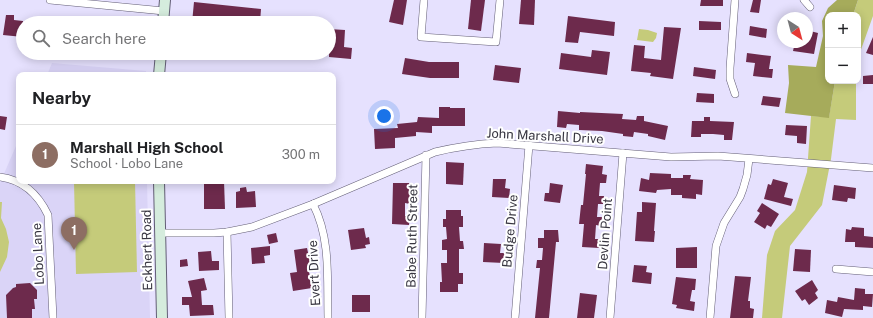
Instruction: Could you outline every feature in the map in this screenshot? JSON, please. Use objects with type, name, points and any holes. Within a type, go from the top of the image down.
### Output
[{"type":"main road","points":[[164,16],[165,0]]},
{"type":"main road","points":[[159,72],[160,60]]},
{"type":"main road","name":"Eckhert Road","points":[[159,184],[162,318]]},
{"type":"street","points":[[50,0],[164,11]]},
{"type":"street","points":[[424,0],[421,37],[496,42],[500,0]]},
{"type":"street","points":[[735,0],[730,68],[730,79],[735,94]]},
{"type":"street","points":[[804,0],[810,7]]},
{"type":"street","name":"John Marshall Drive","points":[[160,233],[187,234],[227,232],[263,223],[313,204],[426,155],[455,147],[474,144],[497,143],[529,145],[671,157],[718,156],[873,168]]},
{"type":"street","name":"Budge Drive","points":[[514,318],[529,145]]},
{"type":"street","name":"Devlin Point","points":[[610,318],[623,153]]},
{"type":"street","name":"Babe Ruth Street","points":[[422,318],[426,155]]},
{"type":"street","points":[[710,318],[716,246],[724,223],[743,190],[749,158]]},
{"type":"street","name":"Lobo Lane","points":[[0,177],[16,181]]},
{"type":"street","name":"Lobo Lane","points":[[22,184],[34,193],[42,203],[48,215],[53,318]]},
{"type":"street","name":"Evert Drive","points":[[313,204],[321,222],[325,238],[328,318]]},
{"type":"street","points":[[227,232],[229,318]]},
{"type":"street","points":[[836,269],[873,272]]},
{"type":"shaded area","points":[[52,63],[146,71],[146,72],[48,72]]},
{"type":"shaded area","points":[[16,146],[16,184],[147,184],[150,318],[0,318],[0,183]]},
{"type":"green space","points":[[837,0],[858,0],[854,12],[826,12],[828,8]]},
{"type":"green space","points":[[858,0],[873,0],[873,16],[861,50],[861,12],[854,12]]},
{"type":"green space","points":[[825,14],[825,84],[835,84],[829,118],[785,113],[789,83],[788,65],[816,67],[823,36],[822,21]]},
{"type":"green space","points":[[639,29],[657,33],[656,38],[653,42],[637,40]]},
{"type":"green space","points":[[834,84],[856,84],[856,120],[836,119],[831,159],[822,205],[790,246],[782,318],[762,318],[767,255],[775,231],[795,210],[807,172],[811,116],[829,117]]},
{"type":"green space","points":[[74,184],[135,184],[137,272],[76,274]]},
{"type":"green space","points":[[0,202],[2,202],[1,218],[6,229],[9,242],[7,257],[0,272]]},
{"type":"building","points":[[394,0],[407,0],[403,25],[389,22]]},
{"type":"building","points":[[471,0],[485,0],[481,31],[468,29]]},
{"type":"building","points":[[521,0],[535,0],[534,25],[519,24]]},
{"type":"building","points":[[701,0],[723,0],[723,6],[700,6]]},
{"type":"building","points":[[753,0],[761,0],[759,13],[750,12]]},
{"type":"building","points":[[194,2],[261,9],[260,16],[193,16]]},
{"type":"building","points":[[6,15],[14,15],[14,20],[16,20],[16,36],[3,35]]},
{"type":"building","points":[[568,16],[615,22],[614,36],[580,32],[578,43],[565,42]]},
{"type":"building","points":[[699,21],[721,22],[721,30],[699,30]]},
{"type":"building","points":[[750,26],[767,29],[766,38],[749,35]]},
{"type":"building","points":[[664,27],[681,28],[673,79],[650,76],[651,73],[631,71],[634,45],[645,46],[644,58],[661,60]]},
{"type":"building","points":[[336,29],[345,30],[344,47],[352,48],[351,59],[336,58]]},
{"type":"building","points":[[813,32],[818,33],[814,54],[793,51],[794,48],[813,48]]},
{"type":"building","points":[[873,37],[873,55],[866,53]]},
{"type":"building","points":[[592,50],[610,52],[607,75],[559,69],[561,53],[591,57]]},
{"type":"building","points":[[747,53],[771,56],[769,69],[773,69],[772,78],[753,76],[755,63],[746,62]]},
{"type":"building","points":[[405,58],[429,62],[459,62],[459,78],[430,78],[402,74]]},
{"type":"building","points":[[495,65],[521,68],[519,83],[493,80]]},
{"type":"building","points":[[694,67],[716,70],[715,79],[693,76]]},
{"type":"building","points":[[873,75],[873,84],[863,84],[863,76]]},
{"type":"building","points":[[697,93],[714,94],[714,103],[696,102]]},
{"type":"building","points":[[763,96],[781,98],[779,107],[761,105]]},
{"type":"building","points":[[439,107],[465,108],[465,126],[432,126],[432,133],[416,132],[416,136],[395,138],[395,148],[375,149],[374,129],[398,128],[397,124],[417,122],[418,117],[439,118]]},
{"type":"building","points":[[558,111],[623,114],[622,119],[636,120],[637,116],[644,116],[644,121],[668,126],[665,140],[648,136],[648,134],[634,132],[633,137],[602,131],[579,130],[579,125],[567,124],[566,128],[557,127]]},
{"type":"building","points":[[0,116],[7,117],[5,130],[0,129]]},
{"type":"building","points":[[704,117],[710,117],[710,121],[734,122],[732,140],[724,140],[724,135],[713,134],[701,134],[701,137],[691,137],[692,121],[704,121]]},
{"type":"building","points":[[786,125],[807,126],[806,144],[797,143],[797,136],[785,135]]},
{"type":"building","points":[[446,162],[464,163],[463,185],[446,184]]},
{"type":"building","points":[[586,164],[603,166],[602,174],[607,175],[606,183],[600,183],[599,196],[604,196],[603,204],[598,204],[597,217],[602,217],[601,226],[596,225],[595,239],[600,239],[599,248],[582,247],[584,224],[579,224],[581,205],[583,205]]},
{"type":"building","points":[[650,173],[671,174],[671,178],[683,178],[683,175],[691,175],[690,179],[703,180],[702,195],[696,194],[696,199],[682,198],[682,195],[671,195],[671,189],[657,190],[656,193],[639,191],[641,178],[649,180]]},
{"type":"building","points":[[493,179],[506,179],[505,188],[510,189],[509,198],[492,197]]},
{"type":"building","points":[[773,179],[788,183],[784,197],[793,199],[791,206],[764,199],[768,184],[771,185]]},
{"type":"building","points":[[393,183],[410,183],[410,204],[405,203],[405,216],[410,216],[409,225],[392,224]]},
{"type":"building","points":[[550,183],[563,185],[560,203],[544,201],[545,193],[549,193]]},
{"type":"building","points":[[204,184],[224,184],[225,209],[204,209]]},
{"type":"building","points":[[834,185],[856,188],[855,199],[848,198],[847,202],[832,200]]},
{"type":"building","points":[[246,187],[247,192],[255,191],[256,207],[236,208],[236,192],[240,191],[240,188]]},
{"type":"building","points":[[642,202],[656,203],[654,242],[635,241],[637,212],[642,212]]},
{"type":"building","points":[[762,203],[779,214],[771,227],[767,225],[765,229],[754,222],[760,213],[757,211]]},
{"type":"building","points":[[446,210],[461,210],[461,216],[463,216],[463,227],[459,227],[460,241],[463,241],[464,249],[459,249],[459,273],[463,273],[463,284],[458,284],[458,292],[440,292],[440,282],[442,282],[441,263],[447,263],[447,250],[442,250],[442,240],[447,239],[446,227],[443,227],[443,219],[446,219]]},
{"type":"building","points":[[852,227],[864,228],[864,236],[873,237],[873,248],[855,247],[855,242],[845,242],[846,229],[851,230]]},
{"type":"building","points":[[364,228],[366,238],[369,237],[370,244],[365,245],[366,248],[351,250],[348,230]]},
{"type":"building","points":[[544,230],[558,230],[559,242],[556,242],[549,318],[535,318],[540,268],[536,268],[537,260],[542,260],[543,248],[538,248],[538,238],[544,238]]},
{"type":"building","points":[[276,233],[278,242],[269,244],[267,235]]},
{"type":"building","points":[[484,243],[501,244],[500,253],[505,253],[504,263],[483,262]]},
{"type":"building","points":[[270,246],[270,255],[264,256],[265,263],[252,264],[251,248]]},
{"type":"building","points":[[697,247],[697,268],[676,268],[676,248]]},
{"type":"building","points":[[307,248],[313,266],[308,266],[312,288],[293,291],[290,273],[297,272],[294,250]]},
{"type":"building","points":[[795,249],[811,250],[810,272],[793,271]]},
{"type":"building","points":[[211,251],[212,261],[219,261],[219,270],[199,271],[198,252]]},
{"type":"building","points":[[187,259],[188,266],[180,267],[180,260]]},
{"type":"building","points":[[634,265],[647,266],[646,272],[652,273],[651,284],[632,282]]},
{"type":"building","points":[[735,276],[751,277],[748,301],[750,301],[750,308],[754,309],[753,318],[730,318]]},
{"type":"building","points":[[676,277],[696,279],[695,290],[692,290],[690,301],[695,302],[694,311],[676,308],[677,305],[672,304]]},
{"type":"building","points":[[204,278],[207,290],[201,291],[202,305],[213,305],[214,315],[190,316],[189,305],[182,305],[182,297],[192,297],[188,281]]},
{"type":"building","points":[[812,280],[818,290],[815,293],[818,298],[809,305],[805,299],[802,301],[795,291]]},
{"type":"building","points":[[30,283],[37,290],[37,299],[34,299],[35,309],[32,309],[32,318],[7,318],[6,295],[16,287],[16,284]]},
{"type":"building","points":[[855,288],[865,289],[865,294],[873,294],[872,307],[863,306],[863,310],[844,309],[842,317],[825,313],[827,300],[837,302],[838,297],[854,300]]},
{"type":"building","points":[[580,293],[597,295],[594,318],[577,318]]},
{"type":"building","points":[[352,295],[370,295],[370,312],[352,312]]},
{"type":"place","name":"Marshall High School","points":[[74,250]]}]
